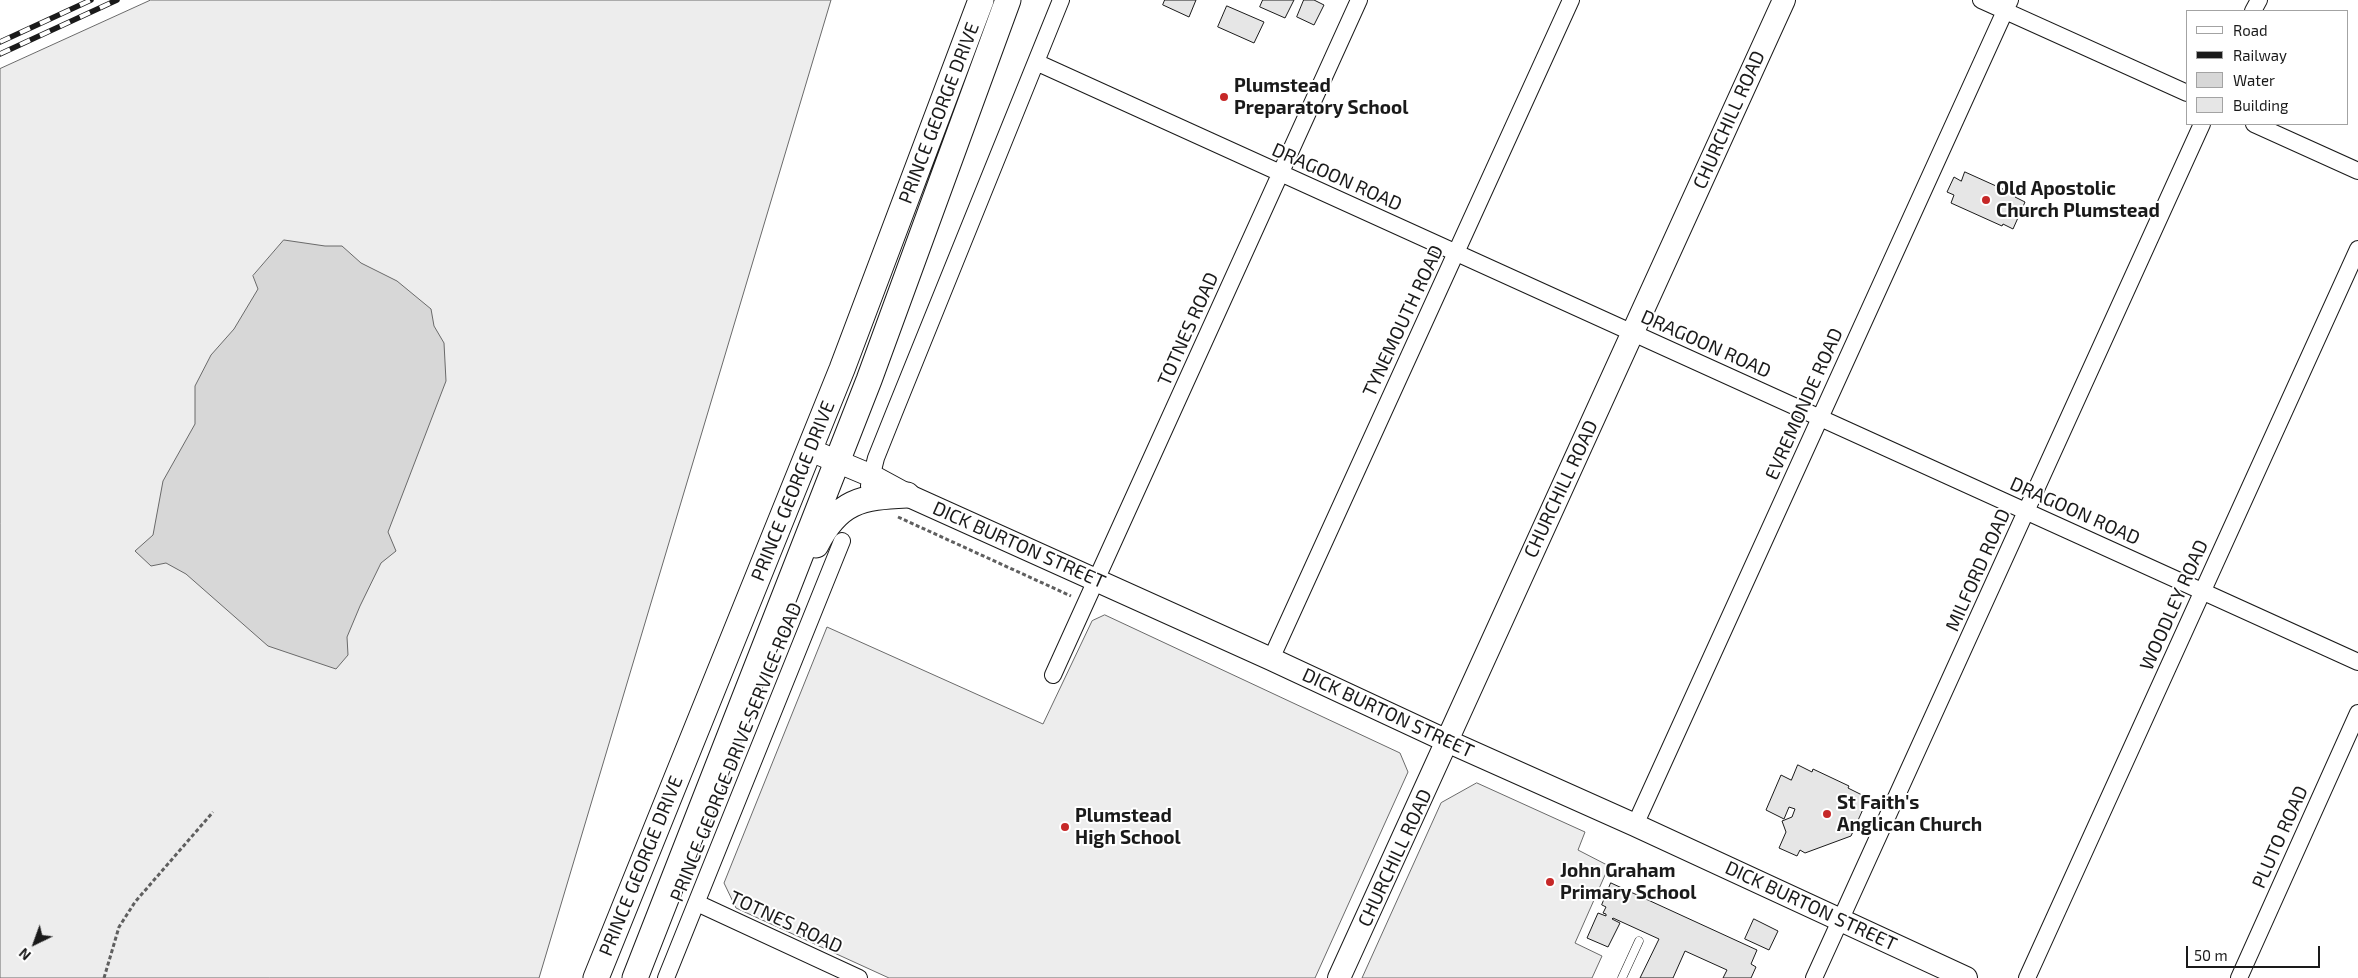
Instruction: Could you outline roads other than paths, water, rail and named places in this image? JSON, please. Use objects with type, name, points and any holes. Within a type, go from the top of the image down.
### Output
[{"type":"main road","name":"PRINCE GEORGE DRIVE","points":[[596,978],[810,450],[982,0]]},
{"type":"main road","name":"PRINCE GEORGE DRIVE","points":[[634,978],[837,461],[1008,0]]},
{"type":"main road","points":[[760,658],[824,530],[869,487],[902,506]]},
{"type":"street","points":[[810,450],[837,461],[869,487],[894,413],[1038,63],[1061,0]]},
{"type":"street","name":"TOTNES ROAD","points":[[1053,675],[1359,0]]},
{"type":"street","name":"TYNEMOUTH ROAD","points":[[1271,659],[1571,0]]},
{"type":"street","name":"CHURCHILL ROAD","points":[[1339,978],[1784,0]]},
{"type":"street","points":[[1981,0],[2007,5],[2186,93]]},
{"type":"street","name":"EVREMONDE ROAD","points":[[1635,825],[2007,5]]},
{"type":"street","name":"DRAGOON ROAD","points":[[1038,63],[2358,662]]},
{"type":"street","name":"MILFORD ROAD","points":[[1814,978],[2202,125]]},
{"type":"street","points":[[2256,125],[2358,171]]},
{"type":"street","name":"WOODLEY ROAD","points":[[2027,978],[2358,249]]},
{"type":"street","name":"DICK BURTON STREET","points":[[902,506],[1096,579],[1966,978]]},
{"type":"street","name":"PRINCE GEORGE DRIVE SERVICE ROAD","points":[[666,978],[842,541]]},
{"type":"street","name":"PLUTO ROAD","points":[[2239,978],[2358,713]]},
{"type":"street","name":"TOTNES ROAD","points":[[697,903],[859,978]]},
{"type":"lane","points":[[1622,978],[1639,941]]},
{"type":"water","points":[[284,240],[325,246],[342,246],[361,263],[397,281],[431,309],[434,326],[444,343],[446,381],[388,532],[396,551],[381,563],[347,637],[348,655],[336,669],[268,646],[186,574],[166,563],[151,566],[135,551],[153,535],[163,481],[195,424],[195,386],[211,355],[234,329],[258,289],[253,276]]},
{"type":"railway","points":[[0,42],[91,0]]},
{"type":"railway","points":[[0,54],[117,0]]},
{"type":"place","name":"Plumstead Preparatory School","points":[[1224,97]]},
{"type":"place","name":"Old Apostolic Church Plumstead","points":[[1986,200]]},
{"type":"place","name":"St Faith's Anglican Church","points":[[1827,814]]},
{"type":"place","name":"Plumstead High School","points":[[1065,827]]},
{"type":"place","name":"John Graham Primary School","points":[[1550,882]]}]
